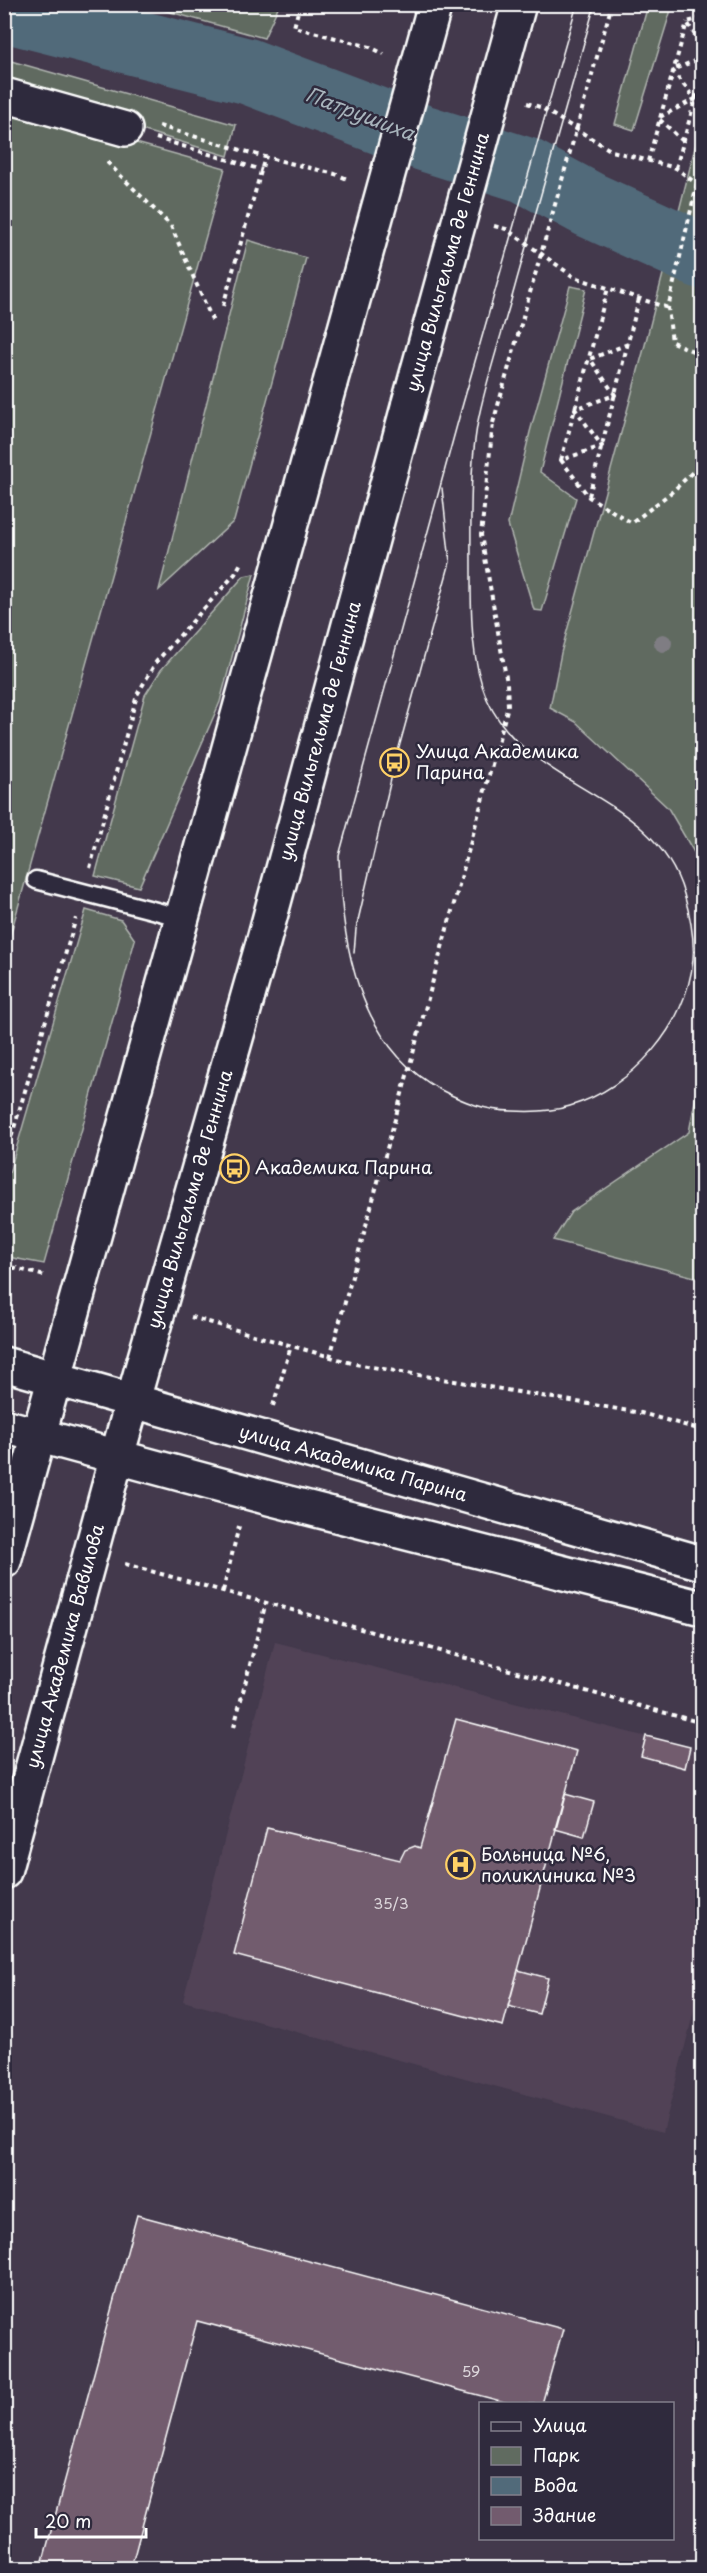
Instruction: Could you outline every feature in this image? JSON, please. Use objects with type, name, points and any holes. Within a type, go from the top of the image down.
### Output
[{"type":"street","points":[[4,1561],[435,4]]},
{"type":"street","name":"улица Вильгельма де Геннина","points":[[117,1456],[160,1308],[519,4]]},
{"type":"street","points":[[4,95],[118,127]]},
{"type":"street","name":"улица Академика Парина","points":[[4,1364],[702,1563]]},
{"type":"street","points":[[4,1426],[702,1608]]},
{"type":"street","name":"улица Академика Вавилова","points":[[4,1872],[117,1456]]},
{"type":"lane","points":[[36,880],[183,918]]},
{"type":"path","points":[[330,1357],[508,706],[507,683],[481,535],[493,423],[612,4]]},
{"type":"path","points":[[687,22],[702,18]]},
{"type":"path","points":[[687,22],[702,47]]},
{"type":"path","points":[[648,161],[658,118],[687,22]]},
{"type":"path","points":[[672,70],[702,58]]},
{"type":"path","points":[[672,70],[695,99]]},
{"type":"path","points":[[676,168],[702,75]]},
{"type":"path","points":[[658,118],[695,99]]},
{"type":"path","points":[[262,170],[118,127],[128,117],[265,157]]},
{"type":"path","points":[[658,118],[683,141]]},
{"type":"path","points":[[104,159],[171,226],[214,324]]},
{"type":"path","points":[[697,184],[702,182]]},
{"type":"path","points":[[697,184],[702,188]]},
{"type":"path","points":[[697,184],[692,214],[668,308],[672,342],[702,355]]},
{"type":"path","points":[[223,306],[241,238]]},
{"type":"path","points":[[561,460],[608,288]]},
{"type":"path","points":[[589,497],[639,299]]},
{"type":"path","points":[[590,359],[628,344]]},
{"type":"path","points":[[590,359],[615,395]]},
{"type":"path","points":[[575,409],[615,395]]},
{"type":"path","points":[[575,409],[602,446]]},
{"type":"path","points":[[561,460],[602,446]]},
{"type":"path","points":[[561,460],[589,497],[632,523],[673,491],[702,463]]},
{"type":"path","points":[[4,1162],[84,891],[137,695],[156,662],[235,574],[246,555]]},
{"type":"path","points":[[4,1265],[81,1286]]},
{"type":"path","points":[[160,1308],[355,1364],[641,1413],[702,1430]]},
{"type":"path","points":[[134,1566],[702,1723]]},
{"type":"path","points":[[234,1727],[266,1602]]},
{"type":"shaded area","name":"Больница №6, поликлиника №3","points":[[275,1642],[702,1751],[702,1979],[663,2132],[183,2001]]},
{"type":"green space","points":[[145,5],[279,5],[264,38]]},
{"type":"green space","points":[[648,5],[702,5],[671,10],[634,130],[615,124]]},
{"type":"green space","points":[[4,59],[236,125],[228,156],[5,89]]},
{"type":"green space","points":[[5,106],[225,168],[5,954]]},
{"type":"green space","points":[[702,120],[702,866],[668,808],[576,722],[550,708],[561,653],[645,345]]},
{"type":"green space","points":[[248,240],[306,258],[234,521],[159,590]]},
{"type":"green space","points":[[570,286],[586,289],[540,472],[576,498],[542,611],[534,610],[508,524],[530,432]]},
{"type":"green space","points":[[254,574],[220,702],[139,887],[95,876],[145,695],[161,670],[244,576]]},
{"type":"green space","points":[[86,910],[121,920],[135,940],[44,1264],[13,1258],[5,1247],[5,1187]]},
{"type":"green space","points":[[702,1066],[702,1279],[553,1240],[571,1212],[689,1132]]},
{"type":"water","points":[[602,187],[702,235],[702,278],[588,235]]},
{"type":"building","points":[[456,1719],[577,1751],[503,2026],[234,1955],[267,1828],[400,1860],[405,1850],[415,1846],[420,1848]]},
{"type":"building","points":[[646,1736],[690,1747],[685,1768],[641,1756]]},
{"type":"building","points":[[565,1794],[594,1802],[584,1837],[555,1829]]},
{"type":"building","points":[[518,1970],[548,1978],[539,2014],[508,2006]]},
{"type":"building","points":[[137,2215],[563,2329],[543,2402],[504,2402],[197,2321],[131,2568],[41,2568]]},
{"type":"waterway","name":"Патрушиха","points":[[4,9],[247,71],[424,138],[525,170],[590,205],[702,256]]},
{"type":"tram line","points":[[577,4],[460,414],[339,856],[344,923],[350,956],[360,989],[373,1019],[390,1047],[413,1071],[441,1090],[475,1105],[502,1111],[541,1111],[570,1106],[615,1085],[635,1069],[668,1030],[689,984],[693,960],[693,935],[688,910],[684,894],[669,860],[646,833],[619,811],[530,753],[506,729],[487,699],[478,669],[473,638],[471,495],[479,416],[595,4]]},
{"type":"tram line","points":[[354,953],[356,929],[395,762],[450,562],[442,488]]},
{"type":"place","name":"Улица Академика Парина","points":[[395,762]]},
{"type":"place","name":"Академика Парина","points":[[234,1168]]},
{"type":"place","name":"Больница №6, поликлиника №3","points":[[460,1865]]}]
